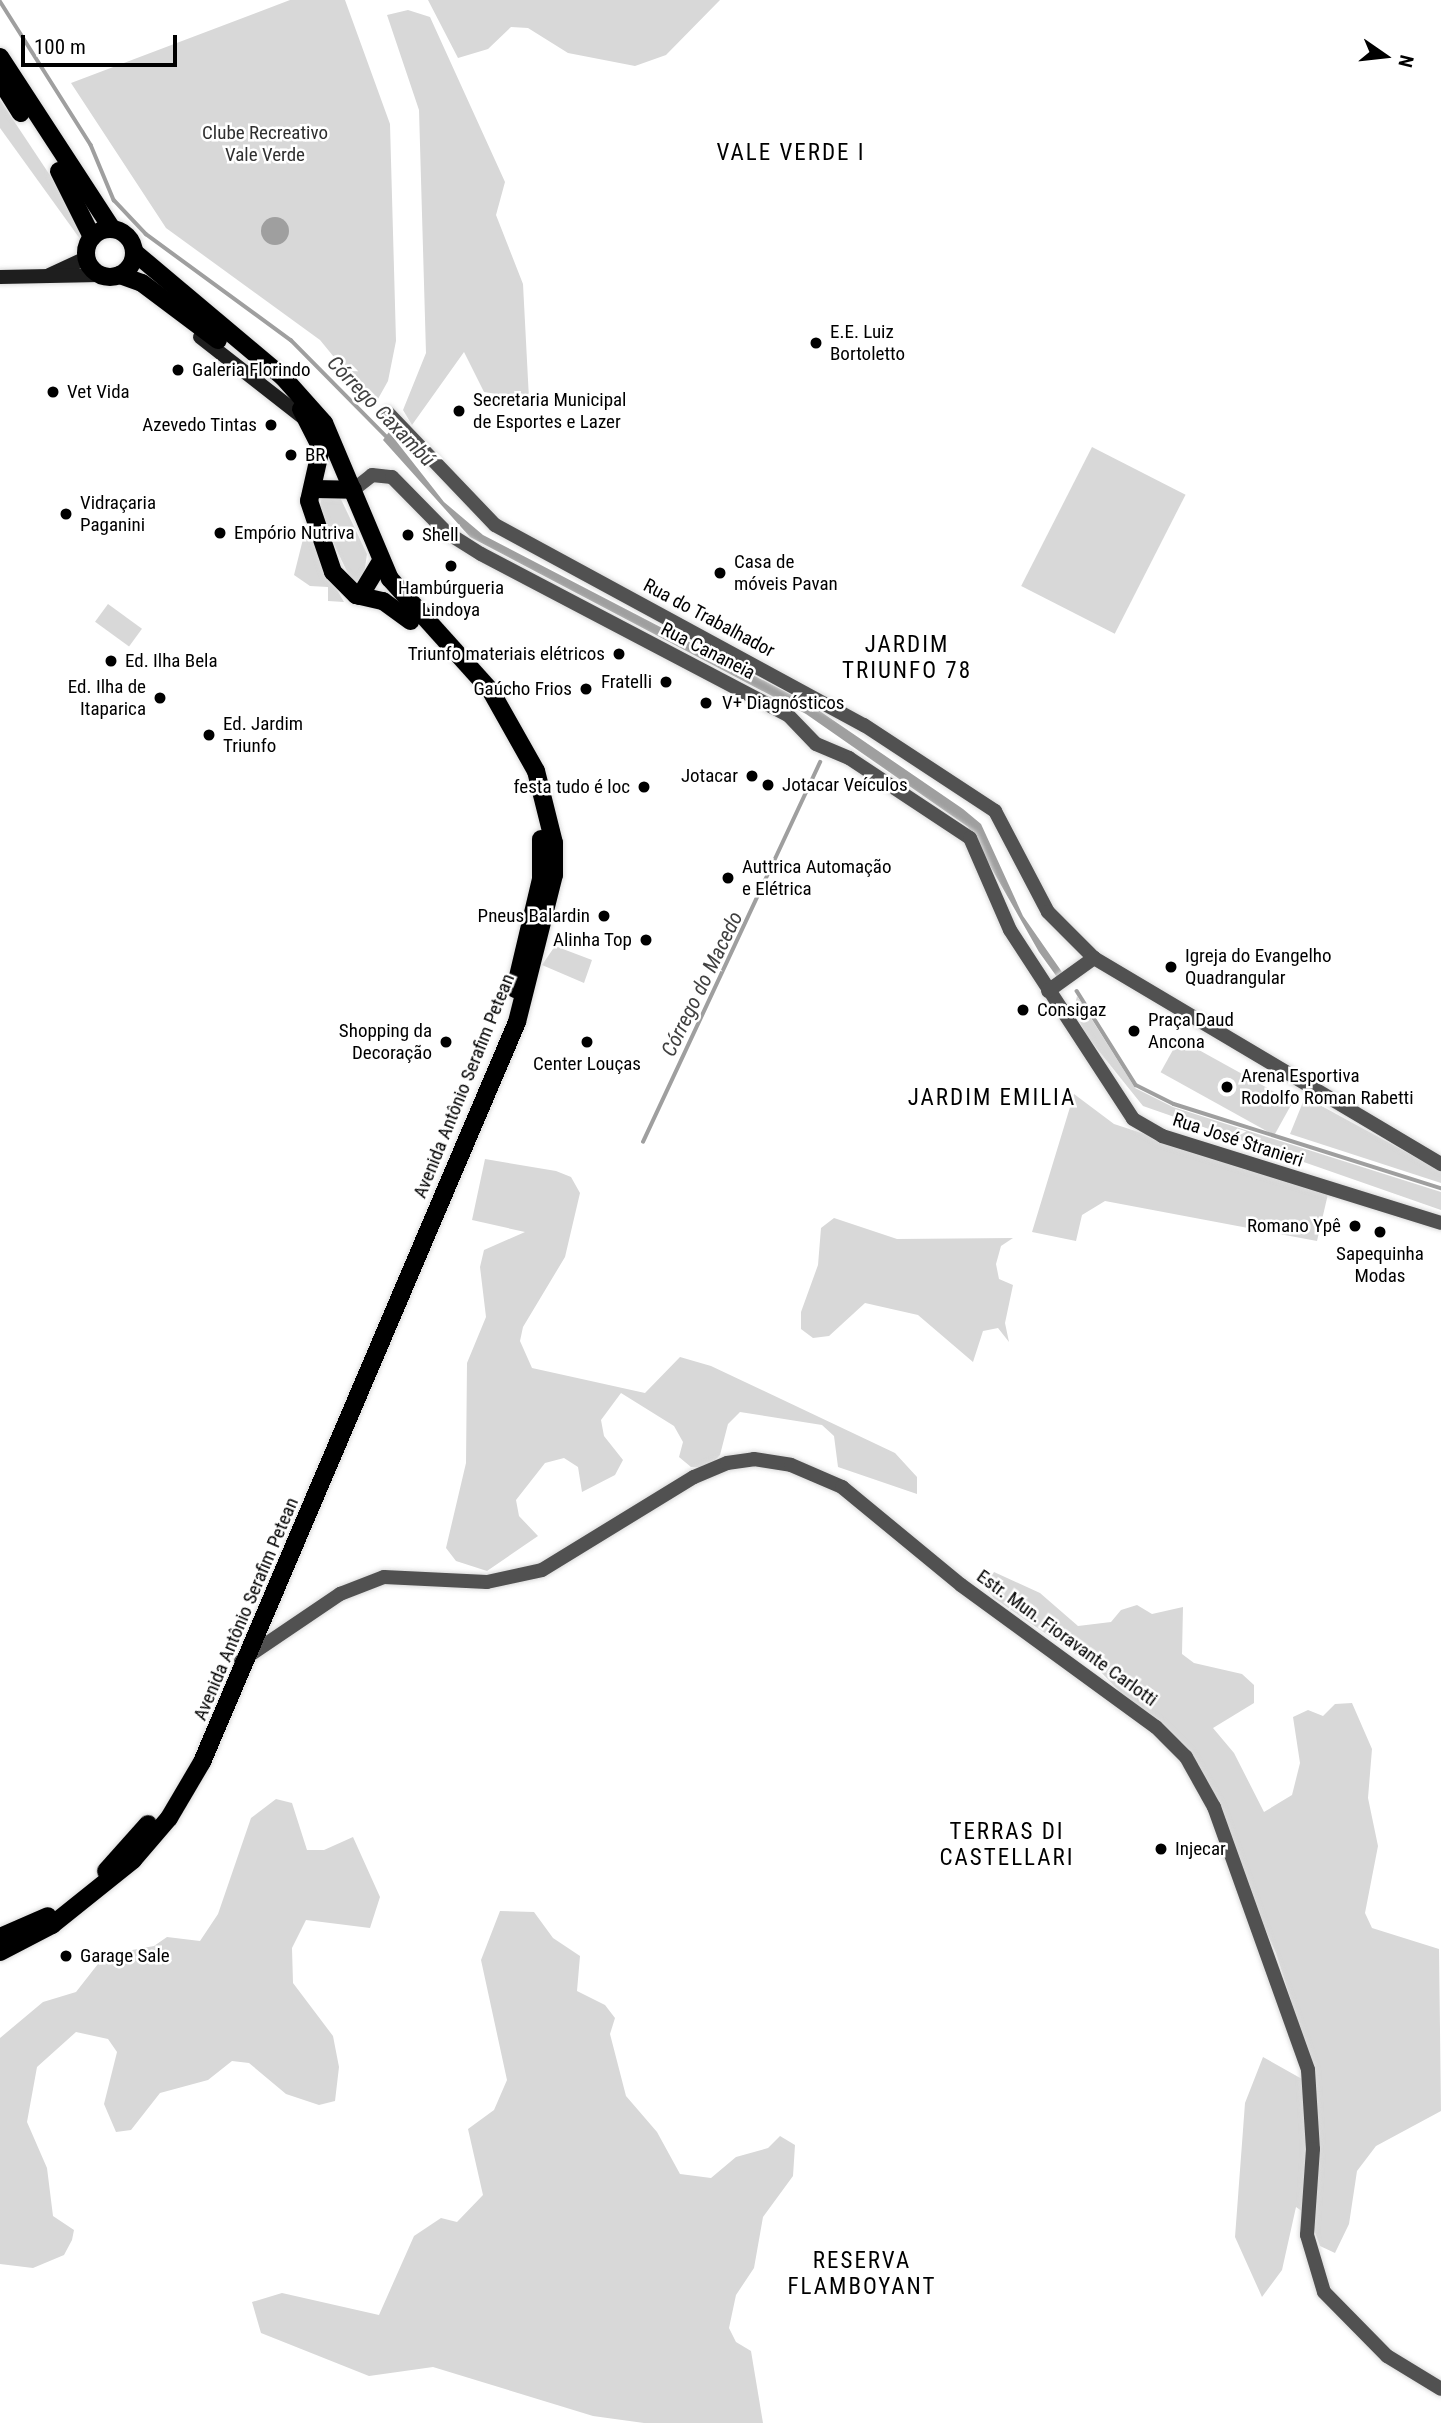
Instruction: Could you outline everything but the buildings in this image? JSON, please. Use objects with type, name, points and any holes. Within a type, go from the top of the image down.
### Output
[{"type":"main road","points":[[0,57],[112,229],[128,238],[134,252],[111,276]]},
{"type":"main road","points":[[0,80],[62,175],[92,237],[86,258]]},
{"type":"main road","points":[[92,237],[112,229]]},
{"type":"main road","name":"Avenida Antônio Serafim Petean","points":[[0,1937],[50,1915],[83,1889],[158,1813],[188,1769],[261,1630],[517,1022],[554,875],[546,802],[509,721],[380,563],[328,430],[306,398],[134,252]]},
{"type":"main road","points":[[86,258],[111,276]]},
{"type":"main road","points":[[43,277],[86,258]]},
{"type":"main road","points":[[0,277],[111,276],[142,284],[279,385],[311,424],[321,448],[314,489],[309,501],[323,549],[333,572],[360,596],[380,563]]},
{"type":"main road","points":[[314,489],[353,490]]},
{"type":"main road","name":"Avenida Antônio Serafim Petean","points":[[0,1952],[88,1900],[169,1818],[243,1660],[502,1031],[538,892],[542,844],[525,777],[483,697],[396,607],[360,596]]},
{"type":"street","name":"Rua do Trabalhador","points":[[388,413],[495,525],[864,725],[995,811],[1048,912],[1094,958],[1256,1058],[1441,1164]]},
{"type":"street","name":"Rua Cananeia","points":[[353,490],[372,475],[391,477],[446,532],[481,555],[788,715],[816,744],[849,758],[970,838],[1010,930],[1048,991]]},
{"type":"street","points":[[1048,991],[1094,958]]},
{"type":"street","name":"Rua José Stranieri","points":[[1048,991],[1133,1119],[1162,1136],[1441,1223]]},
{"type":"street","name":"Estr. Mun. Fioravante Carlotti","points":[[243,1660],[284,1636],[340,1594],[384,1577],[487,1581],[534,1574],[694,1477],[727,1464],[754,1459],[790,1465],[842,1487],[961,1585],[1156,1727],[1186,1757],[1214,1807],[1308,2070],[1313,2125],[1307,2235],[1324,2292],[1387,2356],[1441,2389]]},
{"type":"street","points":[[261,1630],[284,1636]]},
{"type":"green space","name":"Clube Recreativo Vale Verde","points":[[290,0],[345,0],[390,124],[396,341],[388,381],[374,406],[320,340],[166,228],[71,83]]},
{"type":"green space","points":[[428,0],[720,0],[666,55],[635,66],[568,53],[528,28],[511,27],[488,49],[458,58]]},
{"type":"green space","points":[[408,10],[430,17],[505,182],[496,215],[523,284],[529,399],[484,392],[464,352],[412,425],[403,410],[426,353],[419,110],[387,15]]},
{"type":"green space","points":[[0,100],[77,216],[83,243],[0,128]]},
{"type":"green space","points":[[1092,447],[1186,495],[1115,634],[1021,586]]},
{"type":"green space","points":[[339,495],[367,554],[363,581],[353,584],[319,513],[322,496]]},
{"type":"green space","points":[[308,519],[327,572],[344,602],[328,601],[328,587],[310,586],[294,575]]},
{"type":"green space","points":[[108,604],[142,629],[129,646],[95,622]]},
{"type":"green space","points":[[555,946],[592,960],[584,983],[542,965]]},
{"type":"green space","points":[[1077,996],[1135,1088],[1173,1107],[1441,1192],[1441,1210],[1143,1106],[1086,1035],[1074,1009]]},
{"type":"green space","name":"Arena Esportiva Rodolfo Roman Rabetti","points":[[1179,1039],[1293,1102],[1274,1135],[1161,1072]]},
{"type":"green space","points":[[1074,1094],[1114,1124],[1328,1194],[1317,1241],[1105,1201],[1082,1215],[1076,1241],[1032,1232]]},
{"type":"green space","points":[[1305,1097],[1441,1171],[1441,1183],[1290,1134]]},
{"type":"green space","points":[[485,1159],[556,1171],[571,1177],[580,1193],[565,1257],[523,1327],[520,1341],[532,1368],[645,1393],[680,1357],[711,1366],[895,1453],[917,1477],[917,1494],[838,1467],[834,1436],[822,1425],[740,1412],[728,1424],[720,1455],[708,1467],[691,1467],[679,1457],[683,1442],[674,1426],[621,1393],[601,1420],[604,1436],[623,1460],[615,1475],[582,1492],[578,1467],[564,1458],[545,1463],[516,1500],[519,1516],[538,1536],[487,1571],[456,1561],[446,1548],[466,1463],[467,1363],[486,1317],[480,1267],[484,1250],[525,1232],[472,1220]]},
{"type":"green space","points":[[834,1218],[897,1239],[1013,1238],[1001,1246],[996,1264],[999,1279],[1013,1285],[1005,1323],[1009,1342],[998,1328],[983,1331],[973,1362],[918,1315],[865,1303],[829,1336],[813,1338],[801,1329],[801,1312],[818,1265],[821,1228]]},
{"type":"green space","points":[[994,1572],[1040,1593],[1078,1626],[1111,1622],[1121,1610],[1137,1605],[1152,1614],[1183,1607],[1182,1654],[1194,1663],[1242,1674],[1254,1685],[1254,1703],[1213,1728],[1234,1753],[1264,1812],[1292,1795],[1300,1763],[1293,1717],[1308,1710],[1323,1716],[1335,1704],[1352,1703],[1372,1749],[1368,1798],[1378,1846],[1365,1913],[1372,1928],[1439,1949],[1441,2111],[1376,2146],[1357,2171],[1349,2224],[1335,2253],[1320,2246],[1309,2216],[1296,2207],[1282,2270],[1262,2297],[1235,2237],[1245,2103],[1263,2057],[1302,2079],[1297,2049],[1288,2036],[1291,2000],[1276,1953],[1194,1770],[1100,1671],[994,1598],[984,1585]]},
{"type":"green space","points":[[276,1799],[292,1803],[307,1850],[324,1850],[353,1837],[380,1897],[370,1928],[306,1920],[292,1948],[293,1983],[333,2036],[339,2067],[335,2101],[319,2105],[286,2094],[249,2063],[232,2061],[208,2080],[160,2093],[131,2130],[116,2132],[104,2104],[117,2052],[108,2039],[76,2032],[37,2067],[27,2122],[47,2168],[53,2216],[74,2230],[72,2240],[64,2255],[33,2268],[0,2264],[0,2038],[43,2002],[76,1992],[105,1955],[154,1946],[167,1937],[200,1941],[218,1914],[251,1818]]},
{"type":"green space","points":[[500,1911],[534,1912],[553,1938],[580,1956],[577,1991],[605,2005],[615,2018],[610,2034],[626,2096],[657,2132],[680,2174],[711,2178],[736,2157],[768,2148],[780,2136],[795,2145],[793,2176],[763,2217],[754,2268],[736,2295],[729,2328],[736,2342],[751,2351],[763,2423],[644,2423],[593,2416],[433,2367],[369,2376],[261,2333],[252,2302],[282,2293],[379,2315],[414,2236],[441,2218],[457,2222],[483,2195],[468,2129],[494,2110],[507,2080],[481,1960]]},
{"type":"shaded area","points":[[275,217],[285,221],[289,231],[285,241],[275,245],[265,241],[261,231],[265,221]]},
{"type":"shaded area","points":[[389,432],[444,502],[483,535],[811,705],[963,809],[981,824],[1023,916],[1062,972],[1057,977],[1039,952],[968,827],[806,714],[470,537],[383,440]]},
{"type":"waterway","name":"Córrego Caxambú","points":[[0,1],[91,145],[114,200],[146,234],[291,340],[389,439]]},
{"type":"waterway","name":"Córrego do Macedo","points":[[643,1142],[820,762]]},
{"type":"waterway","points":[[1077,991],[1136,1085],[1174,1104],[1441,1188]]},
{"type":"place","name":"E.E. Luiz Bortoletto","points":[[816,343]]},
{"type":"place","name":"Galeria Florindo","points":[[178,370]]},
{"type":"place","name":"Vet Vida","points":[[53,392]]},
{"type":"place","name":"Secretaria Municipal de Esportes e Lazer","points":[[459,411]]},
{"type":"place","name":"Azevedo Tintas","points":[[271,425]]},
{"type":"place","name":"BR","points":[[291,455]]},
{"type":"place","name":"Vidraçaria Paganini","points":[[66,514]]},
{"type":"place","name":"Empório Nutriva","points":[[220,533]]},
{"type":"place","name":"Shell","points":[[408,535]]},
{"type":"place","name":"Hambúrgueria Lindoya","points":[[451,566]]},
{"type":"place","name":"Casa de móveis Pavan","points":[[720,573]]},
{"type":"place","name":"Triunfo materiais elétricos","points":[[619,654]]},
{"type":"place","name":"Ed. Ilha Bela","points":[[111,661]]},
{"type":"place","name":"Fratelli","points":[[666,682]]},
{"type":"place","name":"Gaúcho Frios","points":[[586,689]]},
{"type":"place","name":"Ed. Ilha de Itaparica","points":[[160,698]]},
{"type":"place","name":"V+ Diagnósticos","points":[[706,703]]},
{"type":"place","name":"Ed. Jardim Triunfo","points":[[209,735]]},
{"type":"place","name":"Jotacar","points":[[752,776]]},
{"type":"place","name":"Jotacar Veículos","points":[[768,785]]},
{"type":"place","name":"festa tudo é loc","points":[[644,787]]},
{"type":"place","name":"Auttrica Automação e Elétrica","points":[[728,878]]},
{"type":"place","name":"Pneus Balardin","points":[[604,916]]},
{"type":"place","name":"Alinha Top","points":[[646,940]]},
{"type":"place","name":"Igreja do Evangelho Quadrangular","points":[[1171,967]]},
{"type":"place","name":"Consigaz","points":[[1023,1010]]},
{"type":"place","name":"Praça Daud Ancona","points":[[1134,1031]]},
{"type":"place","name":"Shopping da Decoração","points":[[446,1042]]},
{"type":"place","name":"Center Louças","points":[[587,1042]]},
{"type":"place","name":"Arena Esportiva Rodolfo Roman Rabetti","points":[[1227,1087]]},
{"type":"place","name":"Romano Ypê","points":[[1355,1226]]},
{"type":"place","name":"Sapequinha Modas","points":[[1380,1232]]},
{"type":"place","name":"Injecar","points":[[1161,1849]]},
{"type":"place","name":"Garage Sale","points":[[66,1956]]},
{"type":"district","name":"VALE VERDE I","points":[[791,153]]},
{"type":"district","name":"JARDIM TRIUNFO 78","points":[[907,658]]},
{"type":"district","name":"JARDIM EMILIA","points":[[992,1098]]},
{"type":"district","name":"TERRAS DI CASTELLARI","points":[[1007,1845]]},
{"type":"district","name":"RESERVA FLAMBOYANT","points":[[862,2274]]}]
